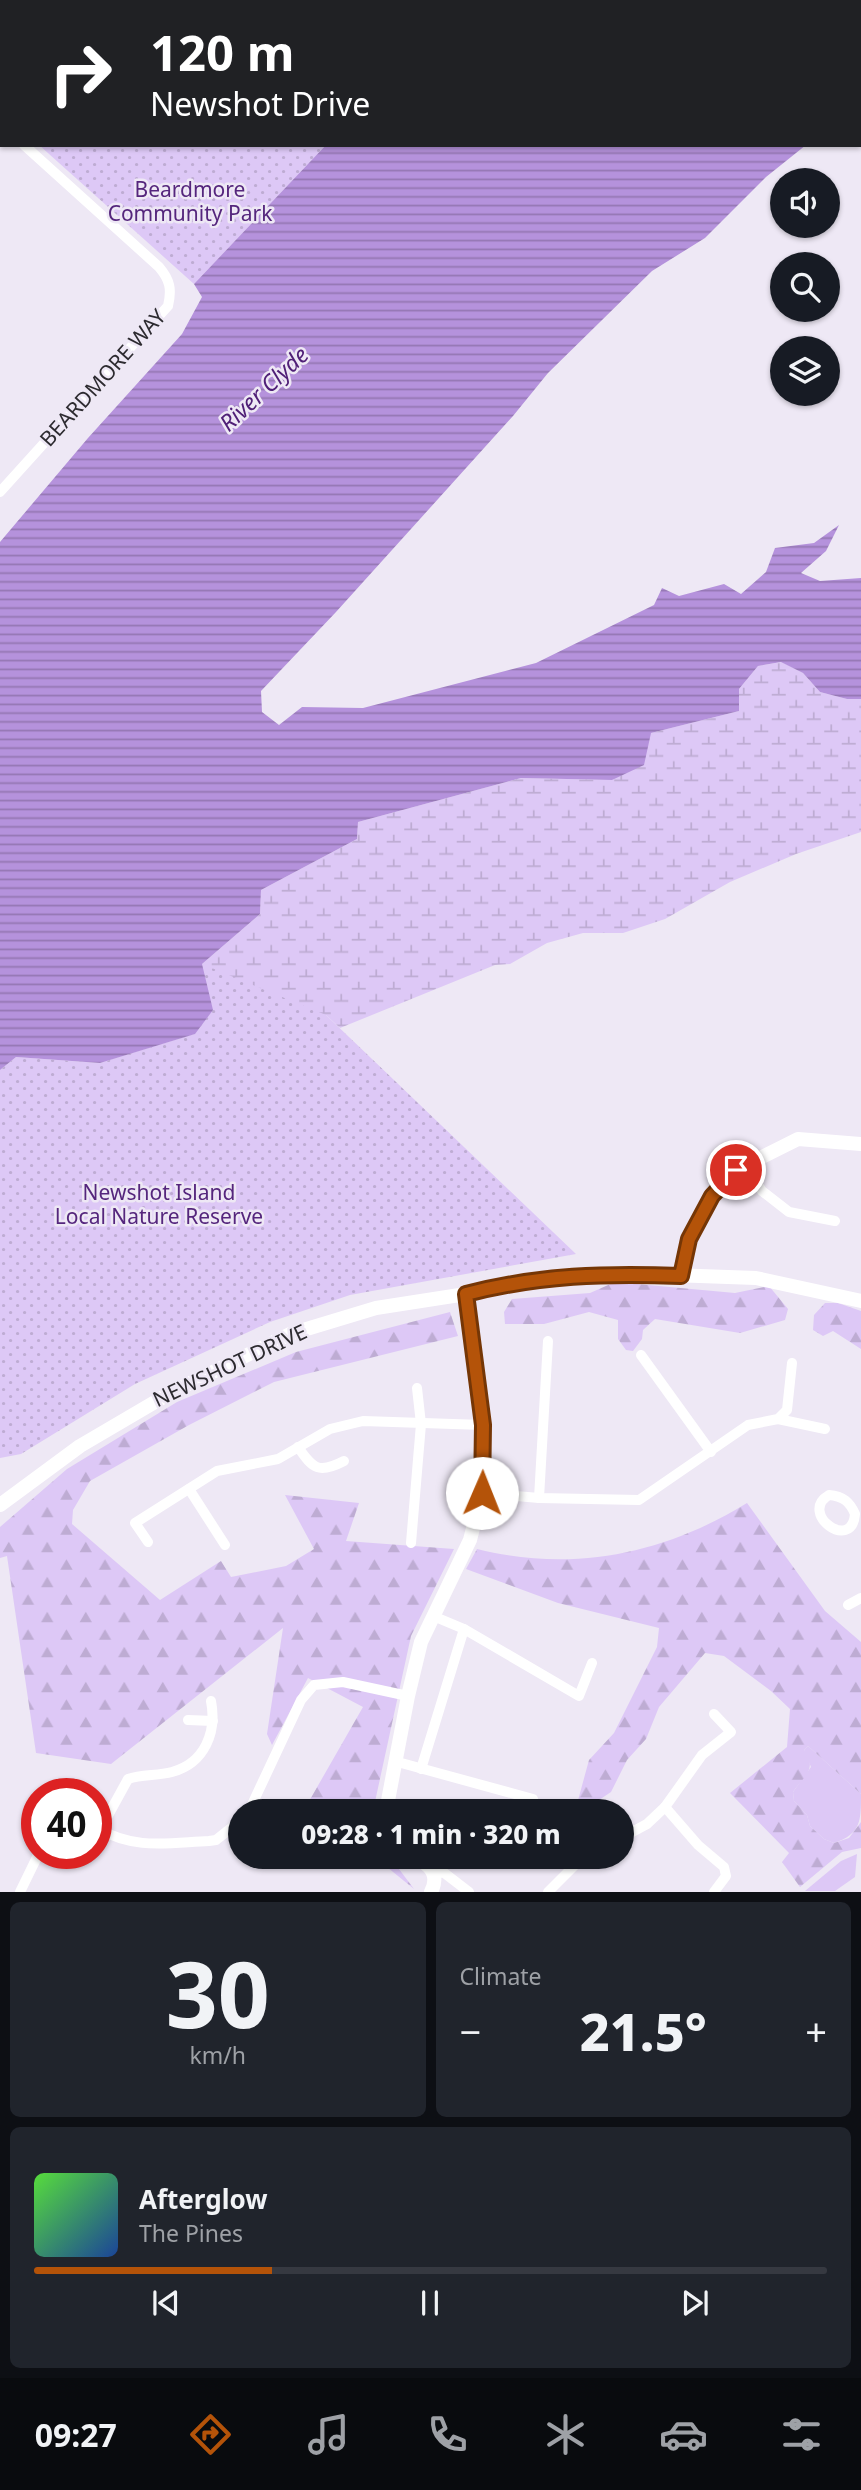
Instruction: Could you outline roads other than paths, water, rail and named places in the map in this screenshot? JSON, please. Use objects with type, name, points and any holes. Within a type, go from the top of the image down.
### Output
[{"type":"street","name":"BEARDMORE WAY","points":[[0,492],[168,306],[171,292],[167,276],[159,267],[26,147]]},
{"type":"street","points":[[681,1276],[689,1239],[712,1196],[736,1170],[798,1139],[861,1144]]},
{"type":"street","points":[[745,1165],[762,1191],[789,1212],[835,1221]]},
{"type":"street","name":"NEWSHOT DRIVE","points":[[0,1505],[50,1466],[105,1430],[172,1392],[290,1334],[376,1307],[466,1294],[507,1283],[615,1273],[756,1278],[861,1301]]},
{"type":"street","points":[[388,1799],[421,1642],[470,1540],[482,1493],[483,1425],[466,1294]]},
{"type":"street","points":[[539,1498],[548,1341]]},
{"type":"street","points":[[641,1355],[711,1451]]},
{"type":"street","points":[[778,1419],[787,1410],[792,1363]]},
{"type":"street","points":[[411,1543],[421,1424],[417,1388]]},
{"type":"street","points":[[482,1493],[539,1498],[639,1500],[748,1425],[778,1419],[825,1429]]},
{"type":"street","points":[[148,1542],[135,1523],[217,1471],[278,1459],[330,1429],[363,1421],[483,1425]]},
{"type":"street","points":[[298,1447],[308,1462],[319,1469],[344,1461]]},
{"type":"street","points":[[190,1489],[225,1545]]},
{"type":"street","points":[[848,1605],[861,1598]]},
{"type":"street","points":[[433,1616],[464,1629],[579,1696],[592,1663]]},
{"type":"street","points":[[421,1769],[464,1629]]},
{"type":"street","points":[[255,1799],[301,1700],[314,1685],[342,1682],[408,1696]]},
{"type":"street","points":[[112,1806],[128,1779],[139,1775],[171,1773],[186,1766],[204,1749],[209,1741],[213,1721],[211,1701]]},
{"type":"street","points":[[634,1832],[647,1824],[665,1807],[702,1755],[732,1732],[714,1714]]},
{"type":"street","points":[[188,1720],[213,1721]]},
{"type":"street","points":[[394,1761],[533,1799]]},
{"type":"street","points":[[665,1807],[698,1845],[724,1867],[726,1876],[714,1892]]},
{"type":"street","points":[[112,1837],[139,1844],[209,1841],[216,1840],[228,1830]]},
{"type":"street","points":[[20,1891],[31,1869]]},
{"type":"street","points":[[429,1869],[443,1872],[469,1892]]},
{"type":"street","points":[[551,1891],[572,1869]]},
{"type":"street","points":[[431,1892],[434,1885],[432,1871]]},
{"type":"water","name":"River Clyde","points":[[324,147],[804,147],[777,168],[770,168],[770,174],[705,238],[652,271],[548,373],[513,416],[261,691],[262,712],[279,725],[302,707],[363,708],[536,663],[654,605],[662,588],[679,596],[724,584],[741,594],[766,572],[775,548],[814,543],[839,525],[826,551],[801,573],[820,581],[861,578],[861,699],[847,699],[820,692],[803,673],[781,662],[758,666],[739,689],[739,711],[651,733],[644,765],[612,780],[521,778],[358,822],[357,839],[261,890],[260,914],[202,964],[213,1010],[195,1034],[100,1063],[16,1057],[0,1070],[0,542],[88,438],[182,334],[202,297],[194,284]]},
{"type":"park label","name":"Beardmore Community Park","points":[[190,202]]},
{"type":"park label","name":"Newshot Island Local Nature Reserve","points":[[159,1205]]}]
